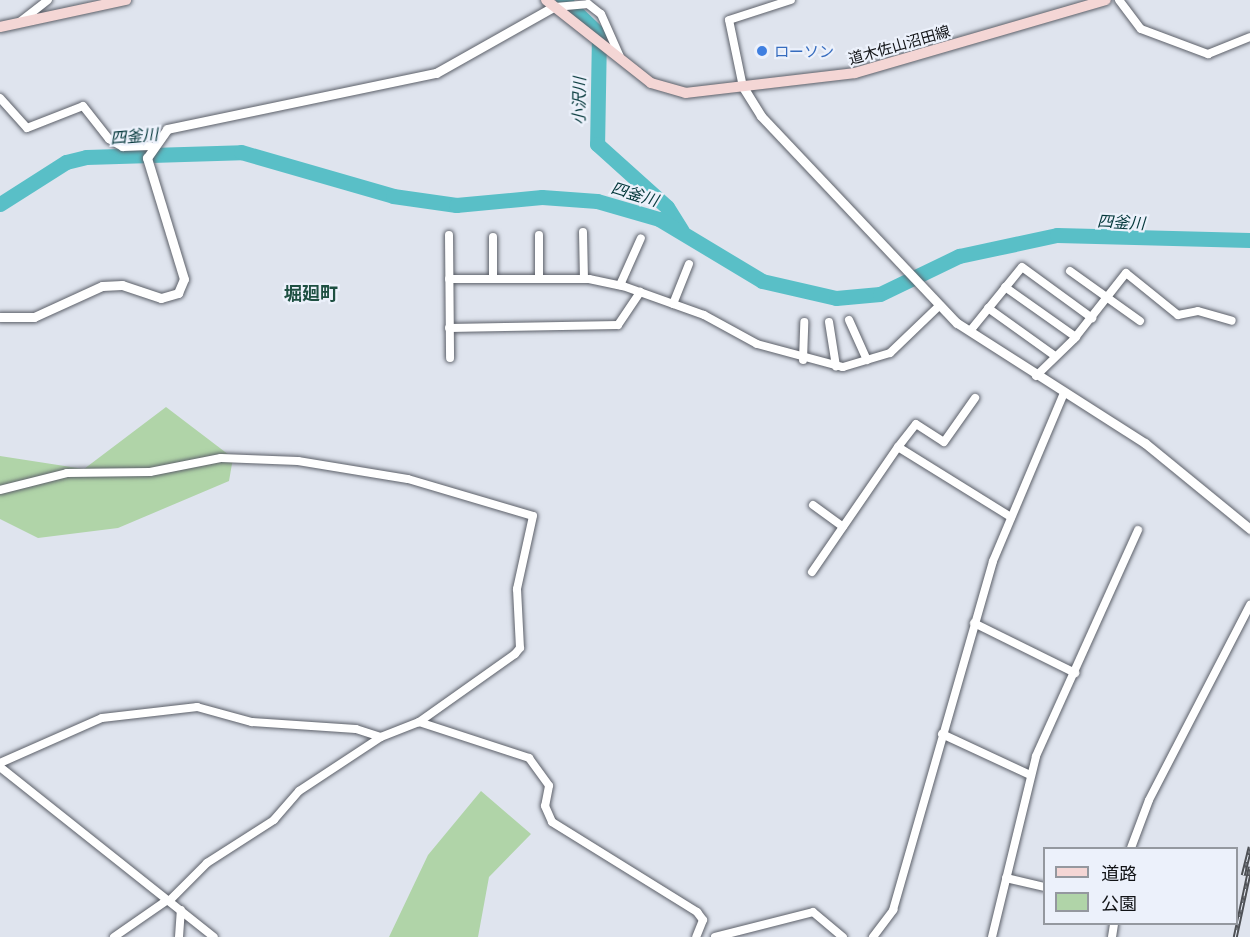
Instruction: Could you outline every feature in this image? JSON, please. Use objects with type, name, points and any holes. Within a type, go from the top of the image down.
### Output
[{"type":"main road","points":[[0,27],[126,0]]},
{"type":"main road","name":"道木佐山沼田線","points":[[553,5],[651,83],[676,92],[743,87],[855,73],[1106,0]]},
{"type":"street","points":[[21,21],[48,0]]},
{"type":"street","points":[[791,0],[729,20],[743,87],[761,116],[920,289],[939,306],[970,331],[1036,376],[1145,443],[1250,529]]},
{"type":"street","points":[[1119,0],[1141,29],[1208,54],[1250,37]]},
{"type":"street","points":[[0,98],[27,128],[83,106],[109,139],[123,147],[150,146],[167,129],[436,74],[553,5],[588,4],[601,14],[621,60]]},
{"type":"street","points":[[0,317],[34,317],[102,286],[122,285],[161,298],[178,293],[184,279],[152,184],[150,146]]},
{"type":"street","points":[[582,232],[584,279]]},
{"type":"street","points":[[449,235],[450,358]]},
{"type":"street","points":[[539,235],[539,279]]},
{"type":"street","points":[[493,237],[493,279]]},
{"type":"street","points":[[620,285],[641,238]]},
{"type":"street","points":[[673,304],[689,264]]},
{"type":"street","points":[[970,331],[1022,267],[1092,318]]},
{"type":"street","points":[[1070,271],[1140,321]]},
{"type":"street","points":[[1036,376],[1076,337],[1125,273],[1178,315],[1198,310],[1232,321]]},
{"type":"street","points":[[449,279],[584,279],[620,285],[673,304],[803,360],[836,366],[890,353],[939,306]]},
{"type":"street","points":[[1005,287],[1076,337]]},
{"type":"street","points":[[449,328],[618,325],[640,292]]},
{"type":"street","points":[[988,308],[1054,356]]},
{"type":"street","points":[[849,320],[867,360]]},
{"type":"street","points":[[803,360],[804,322]]},
{"type":"street","points":[[829,322],[836,366]]},
{"type":"street","points":[[873,937],[892,910],[974,623],[1011,517],[1064,393]]},
{"type":"street","points":[[812,572],[916,424],[944,442],[975,398]]},
{"type":"street","points":[[898,447],[1011,517]]},
{"type":"street","points":[[0,490],[67,473],[150,472],[222,458],[298,461],[408,478],[533,516],[516,589],[520,648],[419,722],[381,737],[299,791],[274,820],[207,863],[168,900],[114,937]]},
{"type":"street","points":[[813,505],[843,527]]},
{"type":"street","points":[[992,937],[1030,775],[1138,530]]},
{"type":"street","points":[[1132,847],[1149,800],[1250,605]]},
{"type":"street","points":[[974,623],[1075,673]]},
{"type":"street","points":[[214,937],[0,765],[102,718],[197,707],[252,722],[356,729],[381,737]]},
{"type":"street","points":[[419,722],[530,758],[549,786],[545,806],[552,822],[697,912],[703,920],[696,937]]},
{"type":"street","points":[[942,734],[1030,775]]},
{"type":"street","points":[[1006,878],[1043,887]]},
{"type":"street","points":[[179,937],[181,910]]},
{"type":"street","points":[[715,937],[813,912],[843,937]]},
{"type":"green space","points":[[166,407],[233,458],[229,481],[118,528],[38,538],[0,519],[0,456],[84,469]]},
{"type":"green space","points":[[481,791],[531,834],[489,877],[478,937],[389,937],[428,855]]},
{"type":"waterway","name":"小沢川","points":[[563,0],[599,34],[597,144],[667,207],[682,231]]},
{"type":"waterway","name":"四釜川","points":[[0,204],[66,162],[86,157],[241,152],[393,196],[456,205],[542,197],[597,201],[659,219],[762,281],[836,298],[880,294],[959,256],[1057,235],[1250,240]]},
{"type":"railway","points":[[1243,875],[1250,847]]},
{"type":"railway","points":[[1238,923],[1250,867]]},
{"type":"railway","points":[[1235,937],[1238,925]]},
{"type":"place","name":"ローソン","points":[[762,51]]},
{"type":"district","name":"堀廻町","points":[[311,293]]}]
